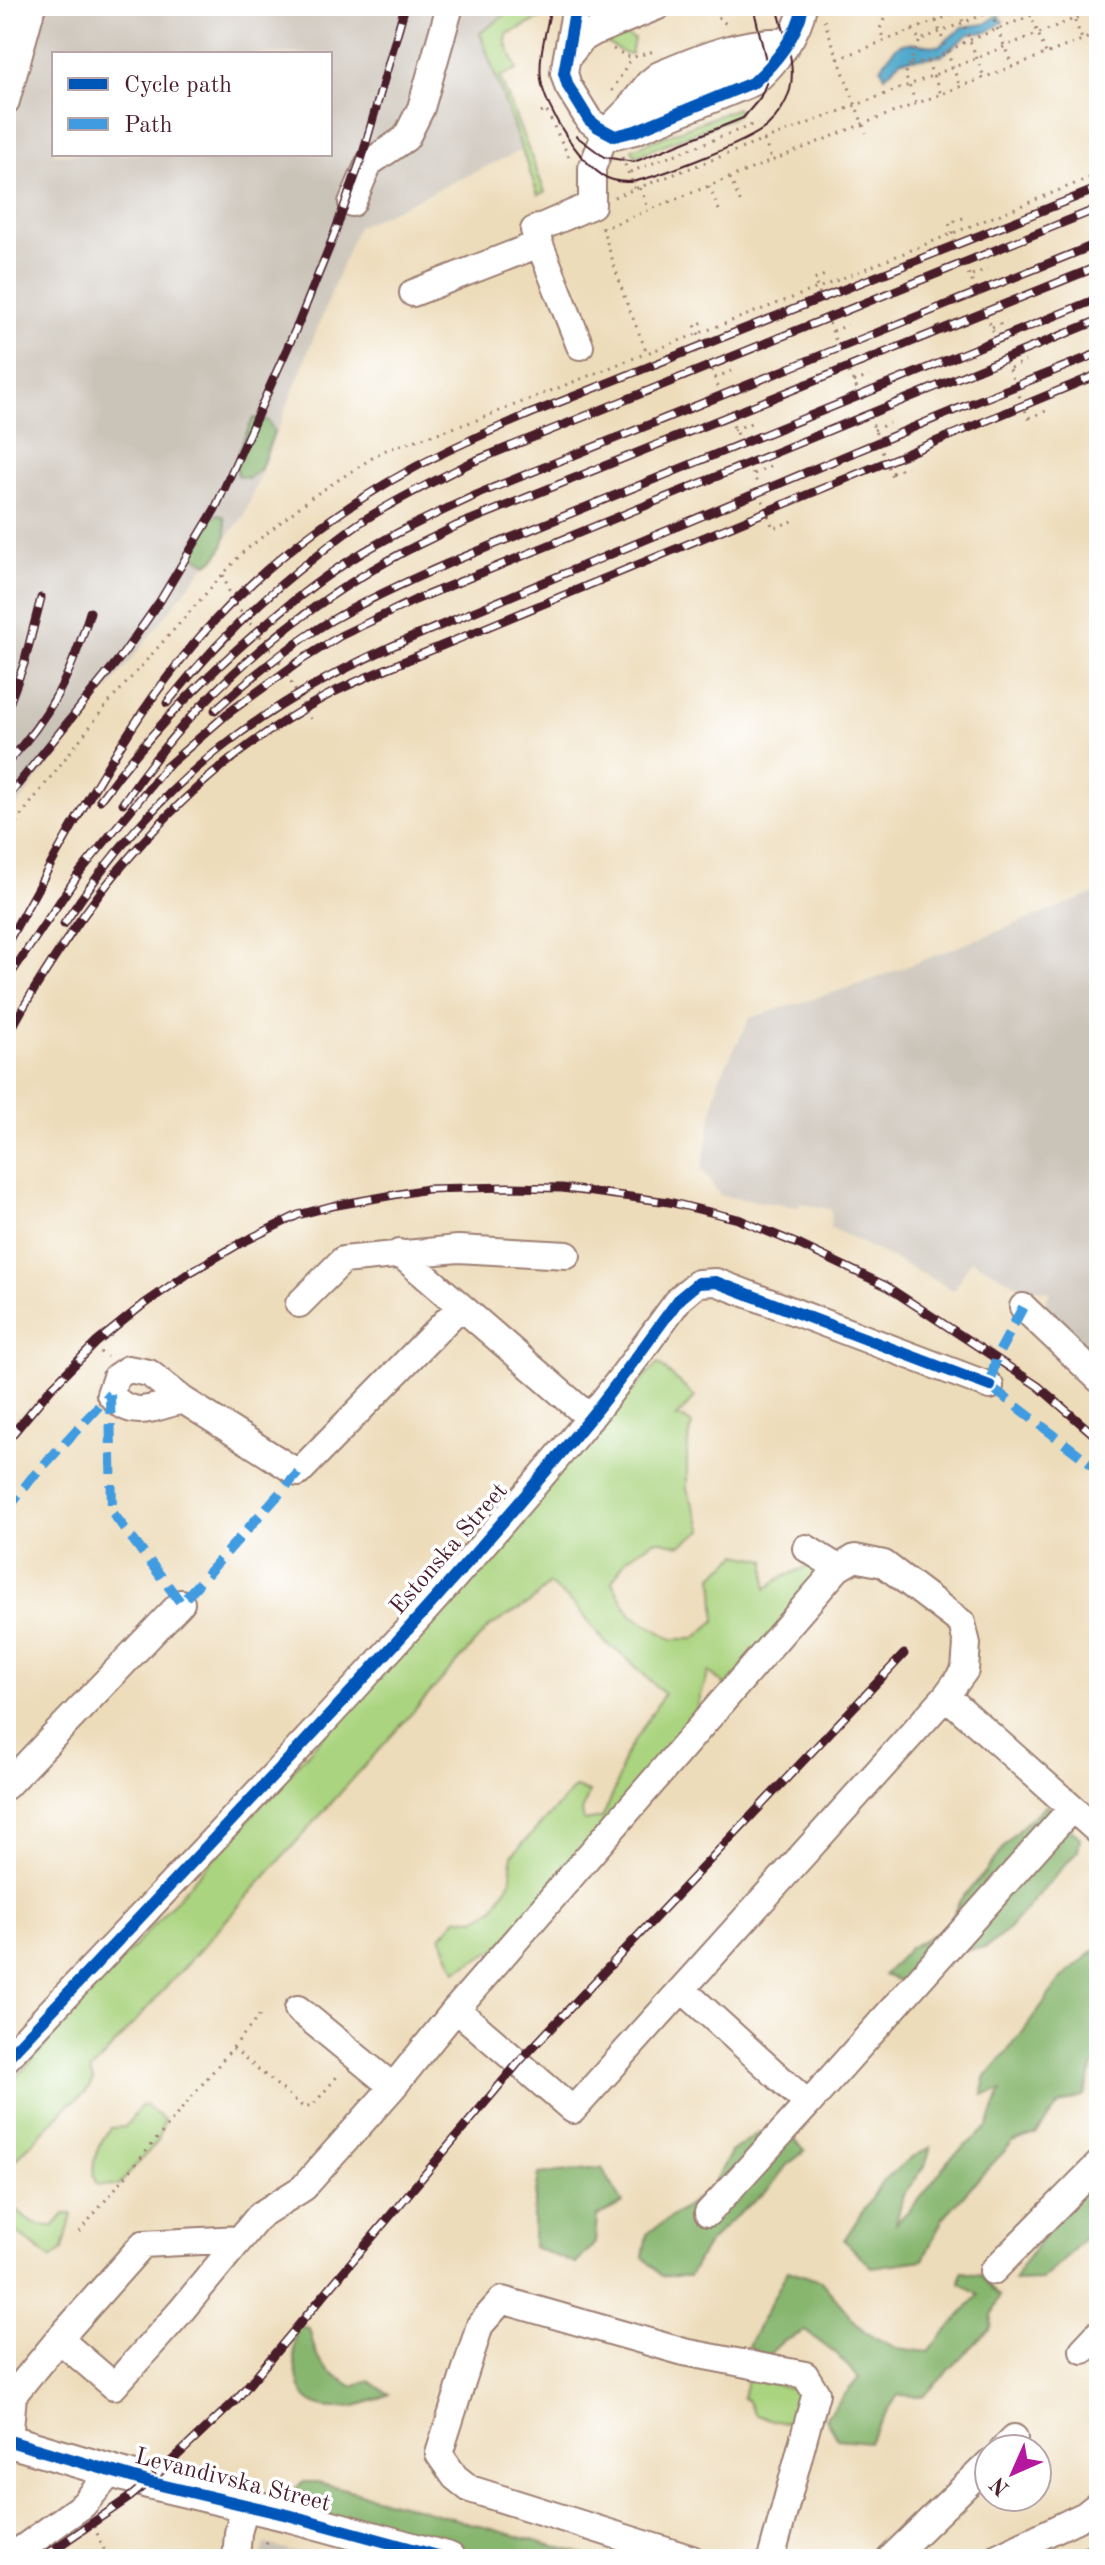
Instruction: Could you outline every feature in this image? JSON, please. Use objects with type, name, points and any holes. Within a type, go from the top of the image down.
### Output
[{"type":"main road","name":"Levandivska Street","points":[[7,2440],[148,2482],[449,2559]]},
{"type":"street","points":[[6,101],[32,6]]},
{"type":"street","points":[[352,203],[369,163],[406,138],[416,118],[450,6]]},
{"type":"street","points":[[606,132],[589,120],[568,86],[564,73],[581,28],[635,10]]},
{"type":"street","points":[[580,346],[534,230],[592,205],[592,168],[606,132],[649,99],[766,54],[786,42],[813,12]]},
{"type":"street","points":[[413,293],[539,244]]},
{"type":"street","points":[[299,1304],[343,1260],[458,1249],[567,1255]]},
{"type":"street","points":[[399,1253],[590,1418]]},
{"type":"street","name":"Estonska Street","points":[[6,2059],[345,1698],[590,1418],[680,1298],[698,1283],[716,1282],[990,1386]]},
{"type":"street","points":[[183,1400],[298,1473],[460,1307]]},
{"type":"street","points":[[1023,1307],[1099,1379]]},
{"type":"street","points":[[806,1548],[838,1568]]},
{"type":"street","points":[[59,2339],[114,2386],[260,2215],[303,2188],[393,2087],[456,2009],[838,1568],[855,1558],[884,1564],[962,1623],[967,1644],[965,1670],[946,1696],[573,2110],[456,2009]]},
{"type":"street","points":[[6,1786],[181,1603]]},
{"type":"street","points":[[946,1696],[1099,1832]]},
{"type":"street","points":[[708,2213],[1072,1808]]},
{"type":"street","points":[[682,1989],[808,2104]]},
{"type":"street","points":[[298,2009],[393,2087]]},
{"type":"street","points":[[993,2271],[1099,2164]]},
{"type":"street","points":[[7,2440],[9,2391],[143,2244],[240,2239]]},
{"type":"street","points":[[692,2559],[470,2489],[455,2477],[439,2454],[480,2325],[502,2300],[684,2352],[805,2375],[816,2393],[771,2559]]},
{"type":"street","points":[[8,2559],[83,2505],[113,2470]]},
{"type":"street","points":[[890,2559],[973,2479]]},
{"type":"street","points":[[993,2559],[1085,2515],[1099,2504]]},
{"type":"street","points":[[236,2559],[245,2505]]},
{"type":"path","points":[[706,6],[725,25]]},
{"type":"path","points":[[765,6],[767,14]]},
{"type":"path","points":[[838,59],[974,6]]},
{"type":"path","points":[[988,6],[1012,66]]},
{"type":"path","points":[[917,103],[905,75],[919,42],[1005,6]]},
{"type":"path","points":[[1027,6],[1046,53]]},
{"type":"path","points":[[910,61],[927,61],[948,52],[969,37],[985,36],[997,28],[1054,6]]},
{"type":"path","points":[[1069,6],[1082,39]]},
{"type":"path","points":[[592,205],[909,85],[1096,9],[1099,20]]},
{"type":"path","points":[[813,12],[838,59],[866,133]]},
{"type":"path","points":[[959,12],[984,77]]},
{"type":"path","points":[[884,19],[880,29],[884,41]]},
{"type":"path","points":[[936,21],[960,87]]},
{"type":"path","points":[[716,28],[736,23]]},
{"type":"path","points":[[581,28],[631,58]]},
{"type":"path","points":[[912,30],[919,42]]},
{"type":"path","points":[[647,353],[602,229],[863,124],[1098,35]]},
{"type":"path","points":[[612,92],[631,58],[659,49]]},
{"type":"path","points":[[927,61],[941,94]]},
{"type":"path","points":[[541,113],[546,110],[572,164]]},
{"type":"path","points":[[628,173],[757,123]]},
{"type":"path","points":[[844,132],[847,140]]},
{"type":"path","points":[[764,140],[772,161]]},
{"type":"path","points":[[6,835],[105,707],[242,553],[312,497],[383,451],[474,421],[699,335],[1099,174]]},
{"type":"path","points":[[730,178],[742,206]]},
{"type":"path","points":[[709,186],[721,215]]},
{"type":"path","points":[[640,188],[649,210]]},
{"type":"path","points":[[955,241],[949,223],[966,217]]},
{"type":"path","points":[[965,266],[976,290]]},
{"type":"path","points":[[970,276],[987,269]]},
{"type":"path","points":[[820,294],[814,280],[829,273]]},
{"type":"path","points":[[986,315],[996,337]]},
{"type":"path","points":[[702,342],[695,325],[707,321]]},
{"type":"path","points":[[992,327],[1007,321]]},
{"type":"path","points":[[829,323],[838,346]]},
{"type":"path","points":[[832,331],[848,325]]},
{"type":"path","points":[[1009,368],[1025,361]]},
{"type":"path","points":[[1006,362],[1014,382]]},
{"type":"path","points":[[712,370],[720,393]]},
{"type":"path","points":[[715,378],[731,371]]},
{"type":"path","points":[[849,372],[859,393]]},
{"type":"path","points":[[854,382],[869,376]]},
{"type":"path","points":[[1016,388],[1031,424]]},
{"type":"path","points":[[1029,418],[1046,411]]},
{"type":"path","points":[[870,417],[893,479]]},
{"type":"path","points":[[730,418],[740,442]]},
{"type":"path","points":[[734,430],[753,422]]},
{"type":"path","points":[[874,430],[889,423]]},
{"type":"path","points":[[749,465],[773,528],[793,521]]},
{"type":"path","points":[[753,474],[772,465]]},
{"type":"path","points":[[890,473],[907,467]]},
{"type":"path","points":[[223,575],[233,602],[277,657],[313,723]]},
{"type":"path","points":[[79,2232],[260,2015]]},
{"type":"path","points":[[233,2048],[303,2107],[313,2105],[354,2055]]},
{"type":"path","points":[[258,2539],[267,2541],[263,2559]]},
{"type":"shaded area","points":[[6,6],[513,6],[512,10],[480,33],[522,150],[357,227],[244,516],[6,819]]},
{"type":"shaded area","points":[[1099,892],[1099,1366],[1041,1311],[1050,1292],[1018,1285],[971,1260],[954,1290],[830,1227],[831,1210],[801,1203],[798,1207],[721,1196],[702,1170],[719,1079],[750,1018],[861,984]]},
{"type":"shaded area","points":[[264,2544],[319,2559],[261,2559]]},
{"type":"green space","points":[[513,6],[545,6],[544,17],[507,34],[506,42],[517,70],[500,77],[545,192],[538,195],[480,33],[512,10]]},
{"type":"green space","points":[[622,34],[634,39],[631,54],[625,54],[606,42]]},
{"type":"green space","points":[[737,108],[739,113],[729,119],[635,156],[632,149]]},
{"type":"green space","points":[[261,417],[268,421],[274,431],[260,470],[248,478],[238,476],[237,462],[241,447],[253,419]]},
{"type":"green space","points":[[217,514],[224,517],[225,537],[217,556],[207,564],[195,556],[196,544],[204,527]]},
{"type":"green space","points":[[658,1363],[695,1397],[676,1418],[684,1418],[692,1424],[687,1450],[687,1489],[703,1530],[680,1545],[656,1540],[626,1559],[612,1582],[630,1614],[672,1639],[694,1639],[716,1620],[713,1576],[738,1554],[766,1560],[766,1589],[779,1579],[812,1564],[823,1580],[726,1686],[709,1672],[688,1732],[502,1945],[456,1971],[441,1937],[457,1918],[475,1919],[493,1909],[511,1880],[512,1855],[575,1788],[589,1792],[582,1812],[584,1821],[602,1818],[615,1790],[624,1757],[664,1694],[605,1642],[576,1606],[549,1584],[531,1602],[489,1627],[90,2072],[93,2080],[85,2094],[71,2103],[6,2169],[6,2089],[551,1482],[560,1464]]},
{"type":"green space","points":[[1047,1804],[1080,1838],[1078,1850],[1010,1928],[986,1948],[958,1950],[900,1981],[884,1975],[909,1948],[948,1926],[960,1900],[1014,1834]]},
{"type":"green space","points":[[1099,1947],[1099,2058],[1084,2095],[1059,2105],[1036,2134],[1013,2142],[943,2218],[923,2260],[872,2267],[844,2240],[882,2182],[905,2162],[931,2147],[925,2166],[903,2195],[896,2223],[918,2201],[951,2158],[988,2127],[1001,2091],[983,2095],[985,2078],[1060,1980]]},
{"type":"green space","points":[[146,2105],[164,2120],[158,2141],[118,2186],[96,2184],[93,2169],[102,2140],[111,2128],[125,2127],[141,2106]]},
{"type":"green space","points":[[787,2131],[805,2151],[787,2165],[769,2189],[728,2223],[705,2248],[689,2276],[662,2276],[643,2257],[647,2234],[711,2189],[731,2152],[759,2132]]},
{"type":"green space","points":[[602,2168],[623,2203],[597,2216],[595,2243],[576,2264],[533,2247],[533,2214],[539,2174]]},
{"type":"green space","points":[[1099,2175],[1099,2222],[1041,2280],[1013,2281],[1052,2225]]},
{"type":"green space","points":[[6,2199],[26,2219],[45,2226],[54,2226],[64,2214],[72,2214],[63,2250],[51,2259],[6,2224]]},
{"type":"green space","points":[[788,2270],[821,2281],[864,2332],[896,2348],[928,2352],[979,2295],[960,2283],[962,2272],[980,2275],[999,2296],[991,2327],[924,2396],[898,2395],[868,2442],[837,2439],[825,2418],[859,2378],[836,2354],[805,2331],[782,2342],[765,2358],[748,2346]]},
{"type":"green space","points":[[298,2325],[309,2328],[318,2358],[333,2374],[352,2386],[369,2381],[389,2394],[343,2408],[320,2406],[310,2401],[300,2388],[294,2361]]},
{"type":"green space","points":[[749,2376],[792,2389],[796,2395],[789,2420],[784,2423],[755,2415],[747,2400],[742,2398]]},
{"type":"green space","points":[[302,2482],[317,2482],[353,2491],[601,2559],[490,2559],[310,2513],[292,2492]]},
{"type":"water","points":[[999,15],[1003,22],[987,32],[969,34],[941,56],[901,60],[885,76],[881,68],[899,46],[911,43],[939,46],[963,27],[985,24]]},
{"type":"tram line","points":[[551,6],[540,70],[549,105],[578,153],[602,175],[620,182],[660,174],[723,150],[757,133],[775,118],[786,100],[792,79],[791,58],[777,6]]},
{"type":"tram line","points":[[576,136],[604,157],[634,162],[743,118],[760,98],[768,69],[753,6]]},
{"type":"railway","points":[[6,799],[123,654],[160,601],[215,509],[331,243],[362,157],[405,6]]},
{"type":"railway","points":[[6,945],[127,735],[184,656],[240,594],[295,546],[354,503],[417,466],[532,413],[1099,188]]},
{"type":"railway","points":[[167,703],[201,663],[274,590],[351,529],[418,490],[472,462],[1099,208]]},
{"type":"railway","points":[[100,800],[155,732],[236,650],[310,588],[380,543],[485,491],[1099,243]]},
{"type":"railway","points":[[123,803],[179,730],[243,665],[314,608],[399,555],[456,526],[1099,266]]},
{"type":"railway","points":[[215,710],[271,662],[316,630],[405,583],[1099,298]]},
{"type":"railway","points":[[6,981],[80,872],[165,768],[227,714],[340,636],[415,600],[1099,320]]},
{"type":"railway","points":[[64,924],[99,874],[174,789],[215,752],[306,690],[357,662],[413,637],[955,410],[1099,353]]},
{"type":"railway","points":[[6,1040],[38,984],[86,912],[146,838],[214,773],[291,717],[332,693],[374,674],[1099,374]]},
{"type":"railway","points":[[6,712],[24,664],[41,598]]},
{"type":"railway","points":[[6,764],[35,729],[58,694],[90,612]]},
{"type":"railway","points":[[6,631],[11,615]]},
{"type":"railway","points":[[6,1442],[51,1388],[97,1342],[144,1304],[239,1244],[298,1215],[332,1206],[427,1189],[508,1187],[562,1188],[669,1202],[738,1219],[800,1245],[886,1286],[1038,1386],[1099,1439]]},
{"type":"railway","points":[[40,2559],[130,2497],[235,2401],[519,2062],[904,1654]]},
{"type":"railway","points":[[1073,2559],[1099,2541]]},
{"type":"marked path","points":[[1023,1307],[996,1358],[990,1386],[1099,1470]]},
{"type":"marked path","points":[[110,1394],[112,1512],[181,1603],[298,1473]]},
{"type":"marked path","points":[[6,1511],[31,1479],[110,1394]]},
{"type":"cycle path","points":[[576,6],[564,73],[568,86],[589,120],[615,136],[635,131],[754,82],[784,48],[803,6]]},
{"type":"cycle path","points":[[6,2059],[449,1584],[589,1419],[680,1298],[698,1283],[716,1282],[990,1386]]},
{"type":"cycle path","points":[[6,2440],[148,2482],[288,2515],[449,2559]]}]
